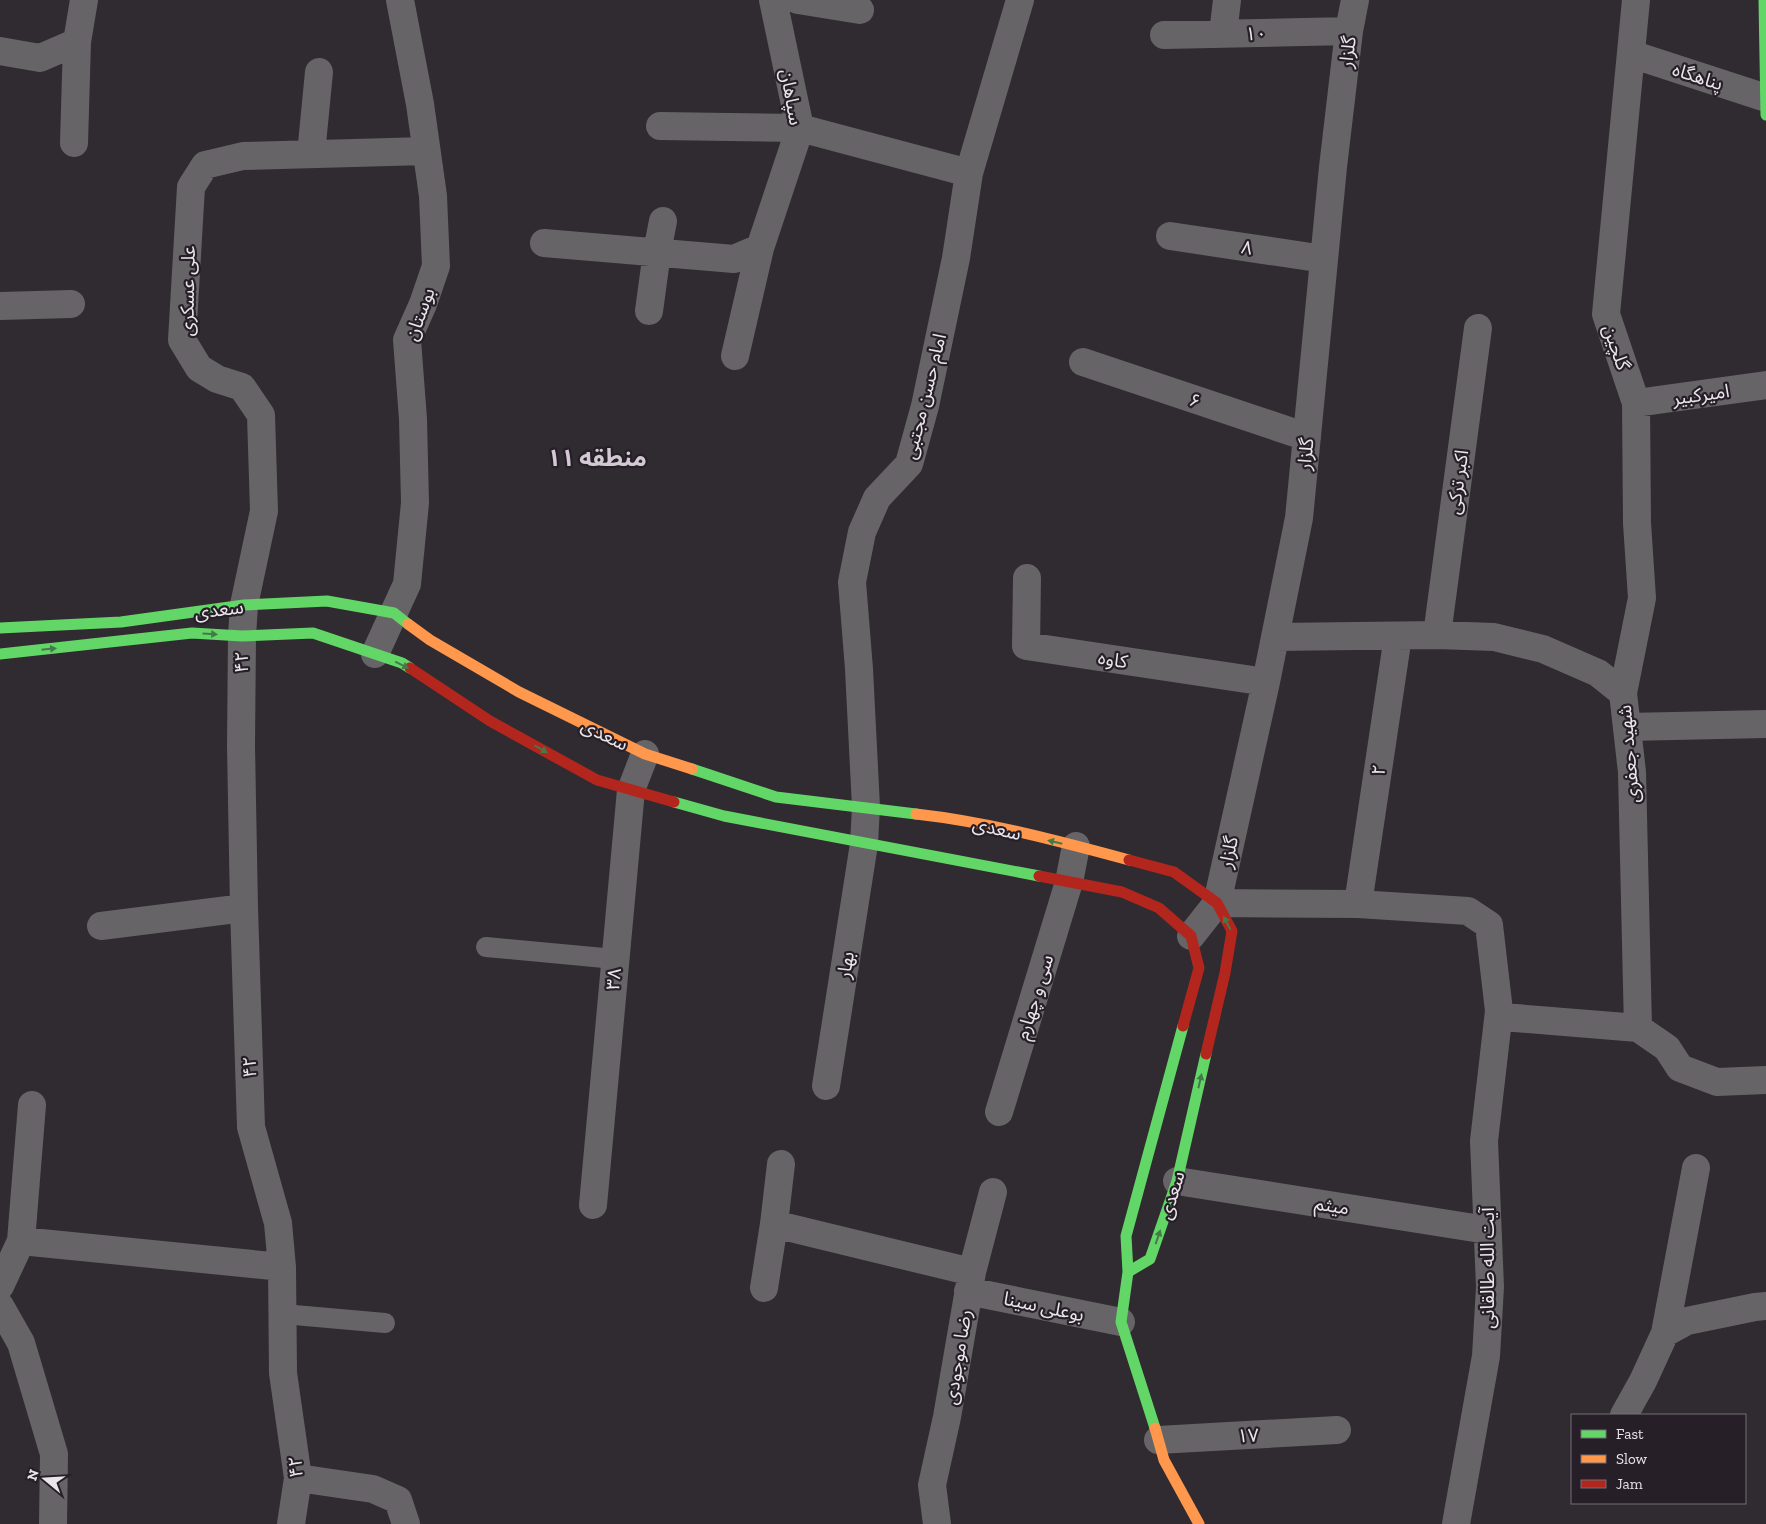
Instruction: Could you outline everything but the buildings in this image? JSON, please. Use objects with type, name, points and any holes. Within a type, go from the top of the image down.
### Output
[{"type":"street","points":[[74,144],[77,42],[84,0]]},
{"type":"street","name":"بوستان","points":[[375,654],[408,584],[415,503],[413,419],[407,340],[423,304],[436,266],[433,196],[420,104],[400,0]]},
{"type":"street","name":"سپاهان","points":[[735,356],[760,248],[800,128],[773,0]]},
{"type":"street","points":[[798,0],[860,10]]},
{"type":"street","name":"امام حسن مجتبی","points":[[864,844],[866,807],[859,669],[852,582],[862,532],[876,498],[909,464],[925,406],[956,258],[969,173],[1020,0]]},
{"type":"street","points":[[1224,34],[1227,0]]},
{"type":"street","name":"گلزار","points":[[1217,903],[1266,682],[1298,518],[1349,31],[1355,0]]},
{"type":"street","name":"گلچین","points":[[1624,693],[1642,598],[1637,523],[1636,403],[1606,314],[1636,0]]},
{"type":"street","points":[[1764,0],[1766,115]]},
{"type":"street","name":"۱۰","points":[[1164,35],[1349,31]]},
{"type":"street","points":[[0,52],[40,58],[77,42]]},
{"type":"street","name":"پناهگاه","points":[[1631,54],[1766,98]]},
{"type":"street","points":[[311,154],[319,72]]},
{"type":"street","points":[[660,126],[800,128],[969,173]]},
{"type":"street","name":"علی عسکری","points":[[244,605],[264,511],[261,415],[242,388],[216,379],[199,368],[182,340],[191,187],[205,165],[243,156],[426,151]]},
{"type":"street","points":[[649,311],[657,252],[664,221]]},
{"type":"street","name":"۸","points":[[1170,236],[1324,259]]},
{"type":"street","points":[[544,243],[734,259],[760,248]]},
{"type":"street","points":[[0,306],[71,304]]},
{"type":"street","name":"اکبر ترکی","points":[[1437,635],[1478,328]]},
{"type":"street","name":"۶","points":[[1082,362],[1307,437]]},
{"type":"street","name":"امیرکبیر","points":[[1636,403],[1766,385]]},
{"type":"street","name":"کاوه","points":[[1027,578],[1026,646],[1266,682]]},
{"type":"street","name":"سعدی","points":[[0,628],[121,622],[244,605],[327,601],[394,613],[430,640],[520,692],[645,754],[776,796],[954,818],[1076,846],[1174,872],[1217,903],[1232,931],[1225,974],[1177,1181],[1150,1259],[1128,1272]]},
{"type":"street","name":"۴۲","points":[[244,605],[241,746],[250,1127],[278,1223],[282,1267],[283,1373],[298,1478],[291,1524]]},
{"type":"street","name":"سعدی","points":[[0,654],[192,633],[242,636],[313,633],[402,664],[490,720],[597,780],[724,816],[1122,892],[1159,908],[1191,936],[1198,968],[1126,1236],[1128,1272],[1120,1322],[1164,1460],[1199,1524]]},
{"type":"street","name":"شهید جعفری","points":[[1275,637],[1437,635],[1494,637],[1543,649],[1598,673],[1624,693],[1632,772],[1638,1028]]},
{"type":"street","name":"۲","points":[[1358,904],[1398,636]]},
{"type":"street","points":[[1627,727],[1766,724]]},
{"type":"street","name":"۳۸","points":[[593,1205],[631,790],[645,754]]},
{"type":"street","name":"بهار","points":[[826,1086],[864,844]]},
{"type":"street","name":"سی و چهارم","points":[[999,1112],[1069,882],[1076,846]]},
{"type":"street","points":[[1191,936],[1217,903]]},
{"type":"street","name":"آیت الله طالقانی","points":[[1217,903],[1358,904],[1468,911],[1489,925],[1499,1011],[1484,1141],[1490,1287],[1486,1356],[1456,1524]]},
{"type":"street","points":[[101,926],[244,908]]},
{"type":"street","points":[[1499,1011],[1503,1017],[1638,1028],[1667,1048],[1680,1068],[1717,1082],[1766,1080]]},
{"type":"street","points":[[0,1286],[21,1241],[32,1105]]},
{"type":"street","points":[[764,1288],[781,1164]]},
{"type":"street","points":[[1625,1414],[1643,1381],[1665,1333],[1696,1168]]},
{"type":"street","name":"میثم","points":[[1177,1181],[1487,1230]]},
{"type":"street","name":"رضا موجودی","points":[[936,1524],[932,1486],[947,1417],[970,1282],[993,1192]]},
{"type":"street","name":"بوعلی سینا","points":[[774,1224],[970,1282],[1120,1322]]},
{"type":"street","points":[[21,1241],[282,1267]]},
{"type":"street","points":[[0,1306],[22,1343],[54,1454],[53,1524]]},
{"type":"street","points":[[1665,1333],[1687,1321],[1766,1306]]},
{"type":"street","name":"۱۷","points":[[1158,1440],[1337,1430]]},
{"type":"street","points":[[298,1478],[373,1489],[398,1500],[406,1524]]},
{"type":"lane","points":[[486,947],[615,959]]},
{"type":"lane","points":[[282,1314],[385,1323]]},
{"type":"traffic: fast","points":[[1764,0],[1766,115]]},
{"type":"traffic: fast","points":[[0,628],[121,622],[244,605],[327,601],[394,613],[408,624]]},
{"type":"traffic: fast","points":[[0,654],[192,633],[242,636],[313,633],[402,663],[410,668]]},
{"type":"traffic: fast","points":[[692,769],[776,797],[916,814]]},
{"type":"traffic: fast","points":[[674,802],[724,816],[1039,876]]},
{"type":"traffic: fast","points":[[1155,1428],[1121,1322],[1128,1272],[1126,1236],[1183,1026]]},
{"type":"traffic: fast","points":[[1128,1272],[1150,1259],[1177,1181],[1206,1054]]},
{"type":"traffic: slow","points":[[408,624],[430,640],[519,692],[645,754],[692,769]]},
{"type":"traffic: slow","points":[[916,814],[997,827],[1129,860]]},
{"type":"traffic: slow","points":[[1155,1428],[1164,1460],[1199,1524]]},
{"type":"traffic: jam","points":[[410,668],[490,721],[597,780],[674,802]]},
{"type":"traffic: jam","points":[[1129,860],[1174,872],[1217,903],[1232,931],[1225,973],[1206,1054]]},
{"type":"traffic: jam","points":[[1039,876],[1122,892],[1159,908],[1191,936],[1199,968],[1183,1026]]},
{"type":"district","name":"منطقه ۱۱","points":[[597,458]]}]
